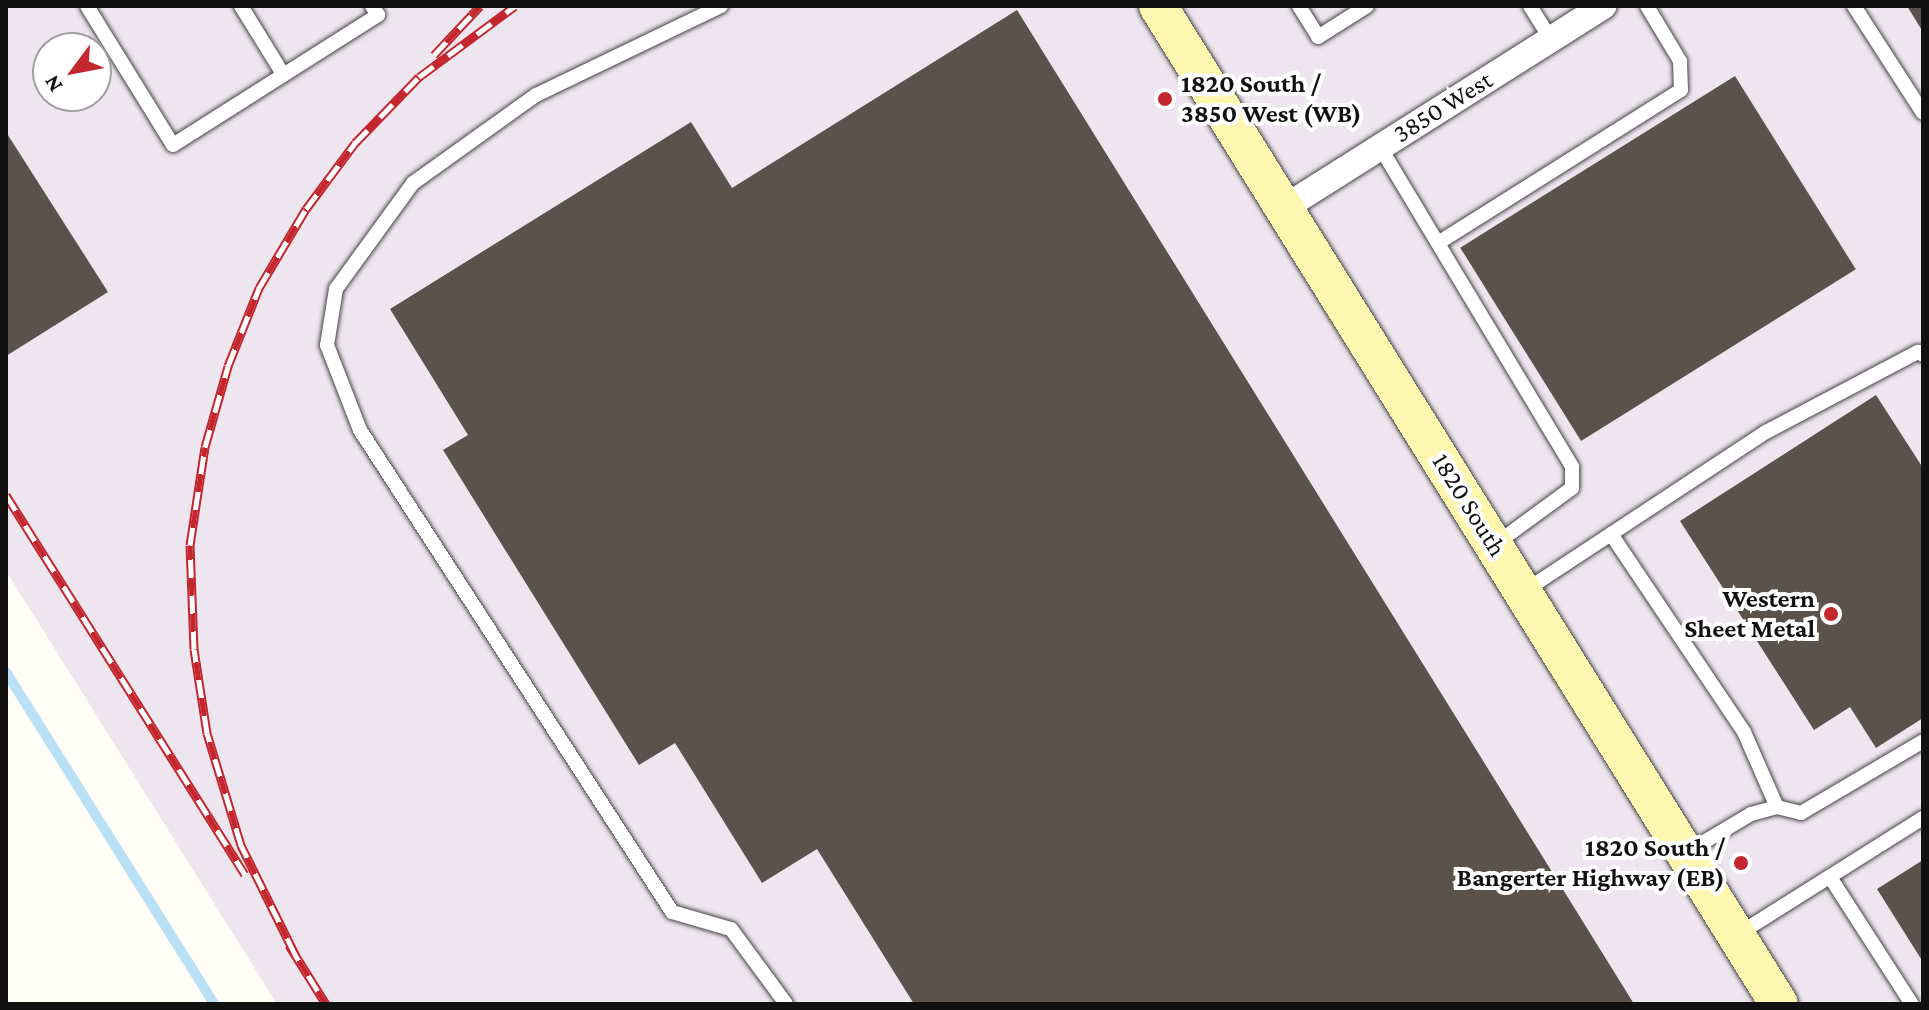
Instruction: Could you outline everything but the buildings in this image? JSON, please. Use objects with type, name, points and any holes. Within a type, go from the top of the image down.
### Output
[{"type":"street","name":"1820 South","points":[[1158,6],[1779,1004]]},
{"type":"street","name":"3850 West","points":[[1284,208],[1603,6]]},
{"type":"lane","points":[[87,6],[173,145],[378,15],[372,6]]},
{"type":"lane","points":[[241,6],[283,74]]},
{"type":"lane","points":[[721,6],[536,95],[413,183],[336,289],[327,345],[360,430],[672,912],[731,929],[786,1004]]},
{"type":"lane","points":[[1299,6],[1318,37],[1367,6]]},
{"type":"lane","points":[[1530,6],[1551,39]]},
{"type":"lane","points":[[1438,243],[1681,90],[1680,61],[1647,6]]},
{"type":"lane","points":[[1854,6],[1923,113]]},
{"type":"lane","points":[[1380,147],[1572,467],[1572,488],[1494,545]]},
{"type":"lane","points":[[1523,592],[1766,432],[1918,352],[1923,355]]},
{"type":"lane","points":[[1611,534],[1744,732],[1777,807]]},
{"type":"lane","points":[[1685,853],[1751,814],[1777,807],[1801,813],[1923,741]]},
{"type":"lane","points":[[1737,935],[1923,818]]},
{"type":"lane","points":[[1830,877],[1912,1004]]},
{"type":"shaded area","points":[[6,6],[1923,6],[1923,1004],[277,1004],[6,571]]},
{"type":"waterway","points":[[6,672],[214,1004]]},
{"type":"railway","points":[[434,55],[480,6]]},
{"type":"railway","points":[[295,954],[241,845],[207,733],[194,649],[190,545],[205,447],[228,366],[259,288],[306,209],[355,143],[419,77],[515,6]]},
{"type":"railway","points":[[6,495],[245,874]]},
{"type":"railway","points":[[289,945],[326,1004]]},
{"type":"place","name":"1820 South / 3850 West (WB)","points":[[1165,99]]},
{"type":"place","name":"Western Sheet Metal","points":[[1831,614]]},
{"type":"place","name":"1820 South / Bangerter Highway (EB)","points":[[1741,863]]}]
